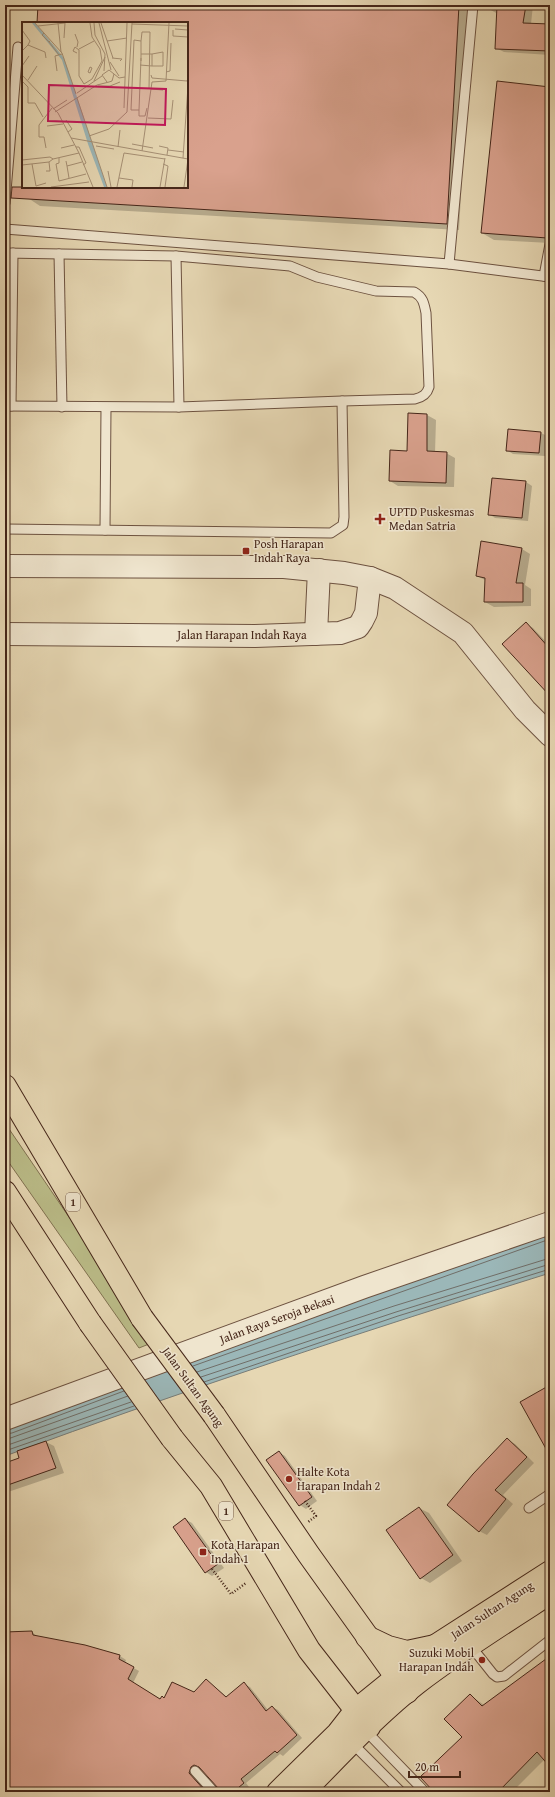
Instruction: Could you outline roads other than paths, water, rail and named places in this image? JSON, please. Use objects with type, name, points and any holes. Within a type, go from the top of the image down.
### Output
[{"type":"highway","name":"Jalan Sultan Agung","points":[[5,1086],[142,1318],[214,1415],[366,1636],[402,1685]]},
{"type":"highway","name":"1","points":[[5,1192],[90,1323],[172,1438],[211,1486],[309,1650],[324,1670],[360,1728]]},
{"type":"highway","name":"Jalan Sultan Agung","points":[[303,1792],[360,1728],[402,1685],[435,1646],[550,1572]]},
{"type":"highway","name":"Jalan Sultan Agung","points":[[402,1685],[470,1645],[550,1593]]},
{"type":"highway","points":[[366,1636],[388,1647],[407,1652],[435,1646]]},
{"type":"highway","points":[[324,1670],[332,1696],[335,1719],[329,1741]]},
{"type":"highway","name":"Jalan Sultan Agung","points":[[278,1792],[338,1733],[360,1728]]},
{"type":"street","points":[[5,566],[255,567],[319,570],[370,578],[395,588],[463,633],[525,710],[550,735]]},
{"type":"street","name":"Jalan Harapan Indah Raya","points":[[5,634],[247,636],[316,634],[319,570]]},
{"type":"street","points":[[316,634],[340,633],[358,627],[366,613],[370,578]]},
{"type":"street","name":"Jalan Raya Seroja Bekasi","points":[[5,1419],[356,1290],[550,1223]]},
{"type":"lane","points":[[449,264],[473,5]]},
{"type":"lane","points":[[5,203],[18,47]]},
{"type":"lane","points":[[5,229],[449,264],[547,277],[550,244]]},
{"type":"lane","points":[[9,253],[176,256],[290,266],[317,277],[376,291],[414,292],[424,301],[426,313],[428,392],[424,396],[415,399],[180,407],[106,408],[8,406],[9,253]]},
{"type":"lane","points":[[59,254],[62,407]]},
{"type":"lane","points":[[176,256],[180,407]]},
{"type":"lane","points":[[5,529],[331,533],[343,525],[344,517],[342,401]]},
{"type":"lane","points":[[104,530],[106,408]]},
{"type":"lane","points":[[529,1508],[550,1494]]},
{"type":"lane","points":[[470,1645],[497,1677],[504,1676],[550,1640]]},
{"type":"lane","points":[[360,1728],[401,1792]]},
{"type":"lane","points":[[360,1728],[425,1792]]},
{"type":"lane","points":[[195,1771],[214,1792]]},
{"type":"water","points":[[550,1223],[550,1273],[276,1361],[5,1456],[5,1419]]},
{"type":"place","name":"UPTD Puskesmas Medan Satria","points":[[380,519]]},
{"type":"place","name":"Posh Harapan Indah Raya","points":[[246,551]]},
{"type":"place","name":"Halte Kota Harapan Indah 2","points":[[289,1479]]},
{"type":"place","name":"Kota Harapan Indah 1","points":[[203,1552]]},
{"type":"place","name":"Suzuki Mobil Harapan Indah","points":[[482,1660]]}]
